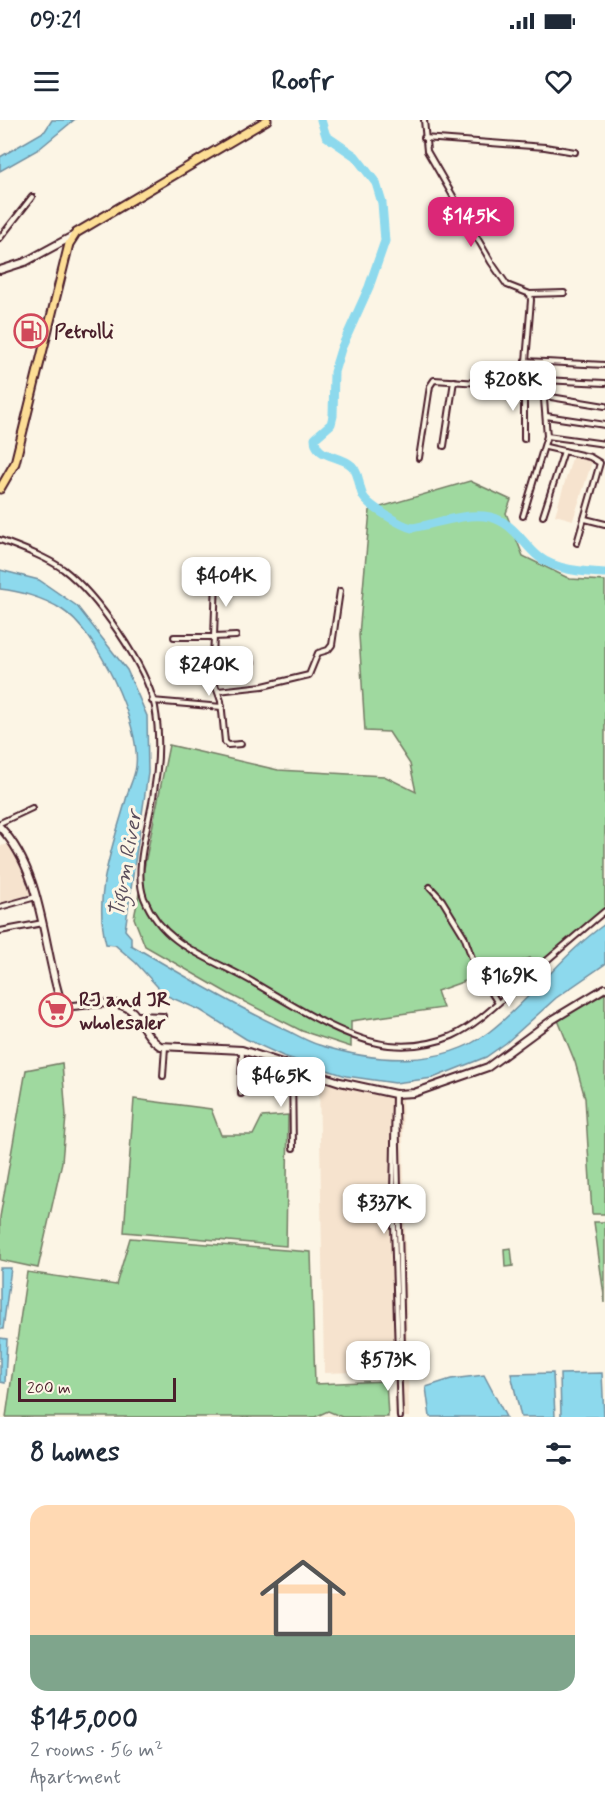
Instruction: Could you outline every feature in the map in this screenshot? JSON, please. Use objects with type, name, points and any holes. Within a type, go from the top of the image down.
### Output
[{"type":"main road","points":[[0,489],[15,463],[73,236],[267,120]]},
{"type":"street","points":[[418,120],[424,120],[427,151],[491,262],[507,285],[530,294],[564,293]]},
{"type":"street","points":[[424,138],[522,144],[575,152]]},
{"type":"street","points":[[0,238],[32,197]]},
{"type":"street","points":[[0,270],[24,262],[73,236]]},
{"type":"street","points":[[524,440],[525,361],[530,294]]},
{"type":"street","points":[[525,361],[605,365]]},
{"type":"street","points":[[523,516],[546,447],[545,396],[541,363]]},
{"type":"street","points":[[420,458],[430,386],[434,380],[524,386]]},
{"type":"street","points":[[543,380],[605,383]]},
{"type":"street","points":[[444,446],[454,381]]},
{"type":"street","points":[[545,396],[605,406]]},
{"type":"street","points":[[546,416],[605,425]]},
{"type":"street","points":[[547,436],[605,444]]},
{"type":"street","points":[[546,447],[590,457],[600,463],[577,543]]},
{"type":"street","points":[[543,516],[564,451]]},
{"type":"street","points":[[585,519],[605,524]]},
{"type":"street","points":[[0,540],[39,555],[63,570],[96,600],[122,639],[152,701],[159,751],[141,861],[143,896],[158,923],[180,945],[334,1026],[387,1045],[414,1046],[451,1036],[477,1022],[605,911]]},
{"type":"street","points":[[216,579],[212,676],[222,706],[225,742],[228,745],[241,744]]},
{"type":"street","points":[[218,691],[263,686],[309,675],[318,653],[328,650],[332,645],[339,591]]},
{"type":"street","points":[[174,637],[236,636]]},
{"type":"street","points":[[213,666],[252,663]]},
{"type":"street","points":[[152,701],[222,706]]},
{"type":"street","points":[[32,808],[0,825],[18,849],[36,897],[44,922],[56,987],[63,1002],[72,1006],[95,1002],[120,1006],[136,1015],[163,1016]]},
{"type":"street","points":[[430,887],[442,900],[464,936],[476,969],[498,1003]]},
{"type":"street","points":[[0,907],[36,897]]},
{"type":"street","points":[[0,932],[44,922]]},
{"type":"street","points":[[136,1015],[153,1041],[165,1047],[242,1050],[340,1082],[395,1094],[436,1087],[488,1067],[552,1020],[605,988]]},
{"type":"street","points":[[163,1076],[165,1047]]},
{"type":"street","points":[[241,1094],[242,1050]]},
{"type":"street","points":[[292,1068],[292,1148]]},
{"type":"street","points":[[395,1094],[393,1193],[400,1417]]},
{"type":"shaded area","points":[[573,455],[592,462],[573,520],[555,515]]},
{"type":"shaded area","points":[[11,844],[31,894],[0,903],[0,846]]},
{"type":"shaded area","points":[[319,1078],[402,1097],[409,1417],[395,1417],[394,1371],[324,1373]]},
{"type":"green space","points":[[470,481],[511,500],[506,513],[523,556],[570,579],[605,581],[605,908],[536,966],[530,958],[437,991],[443,1008],[351,1021],[351,1047],[302,1031],[229,994],[145,946],[134,918],[169,745],[278,770],[384,776],[416,792],[410,764],[389,732],[365,731],[359,635],[370,510]]},
{"type":"green space","points":[[605,993],[605,1214],[592,1214],[585,1098],[575,1062],[558,1020]]},
{"type":"green space","points":[[62,1063],[66,1116],[62,1162],[38,1268],[0,1260],[0,1217],[26,1070]]},
{"type":"green space","points":[[134,1099],[211,1109],[221,1135],[253,1135],[262,1117],[288,1115],[286,1246],[124,1232]]},
{"type":"green space","points":[[594,1222],[605,1222],[605,1303]]},
{"type":"green space","points":[[130,1238],[311,1252],[315,1384],[386,1381],[388,1417],[342,1417],[328,1411],[315,1417],[6,1417],[27,1272],[116,1285]]},
{"type":"green space","points":[[511,1248],[513,1266],[505,1267],[504,1249]]},
{"type":"water","points":[[52,120],[74,120],[39,149],[0,171],[0,157],[45,131]]},
{"type":"water","name":"Tigum River","points":[[0,570],[39,580],[77,606],[127,670],[147,716],[148,773],[125,930],[131,937],[131,945],[259,1017],[309,1041],[340,1051],[406,1059],[450,1052],[470,1044],[489,1032],[519,1006],[574,949],[605,924],[605,964],[556,998],[506,1043],[486,1057],[433,1078],[395,1083],[346,1076],[283,1056],[246,1039],[200,1010],[165,995],[136,963],[115,945],[106,944],[102,925],[103,886],[107,867],[136,766],[136,748],[124,704],[102,657],[75,620],[61,609],[39,598],[0,589]]},
{"type":"water","points":[[0,1268],[11,1268],[3,1329],[0,1329]]},
{"type":"water","points":[[0,1338],[7,1339],[5,1383],[0,1382]]},
{"type":"water","points":[[553,1373],[555,1417],[521,1417],[511,1374]]},
{"type":"water","points":[[602,1373],[604,1417],[561,1417],[560,1374]]},
{"type":"water","points":[[484,1375],[506,1417],[430,1417],[426,1387],[451,1379]]},
{"type":"waterway","points":[[321,120],[326,136],[355,156],[376,183],[382,203],[385,241],[369,287],[341,349],[334,372],[331,424],[315,438],[319,450],[352,466],[366,500],[386,515],[407,526],[412,528],[471,516],[490,517],[505,523],[539,557],[553,565],[605,573]]},
{"type":"place","name":"Petrolli","points":[[31,331]]},
{"type":"place","name":"RJ and JR wholesaler","points":[[56,1010]]}]
